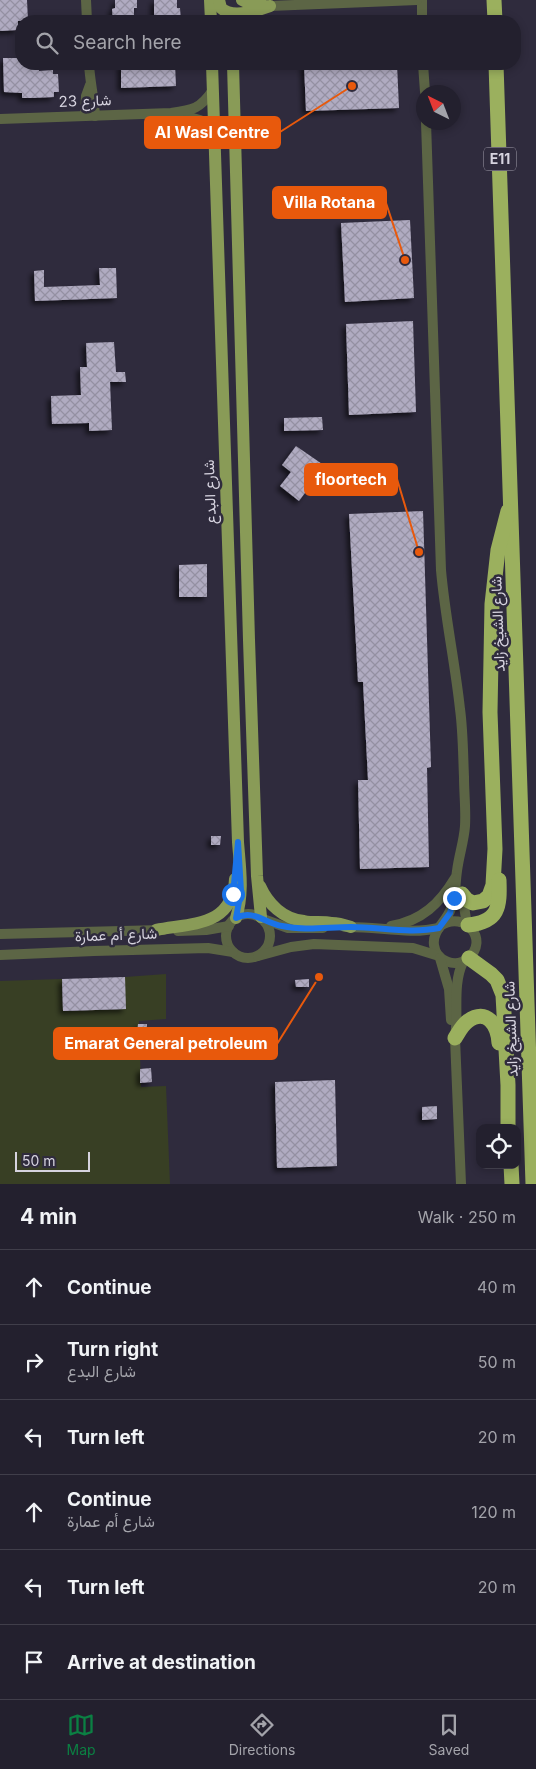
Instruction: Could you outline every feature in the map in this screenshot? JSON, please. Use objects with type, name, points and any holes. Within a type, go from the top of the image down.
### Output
[{"type":"highway","points":[[494,0],[495,15]]},
{"type":"highway","name":"شارع الشيخ زايد","points":[[496,70],[512,498],[533,1184]]},
{"type":"highway","points":[[462,894],[467,900],[474,903],[483,901],[489,896],[493,885],[495,848],[490,712],[492,604],[498,550],[512,498]]},
{"type":"highway","points":[[468,925],[485,922],[496,912],[499,905],[499,869],[495,848]]},
{"type":"highway","points":[[466,960],[491,974],[497,980],[503,995],[508,1085],[508,1124]]},
{"type":"highway","points":[[456,1038],[462,1026],[472,1018],[485,1018],[491,1021],[498,1032],[500,1068],[508,1085]]},
{"type":"highway","points":[[510,1169],[512,1184]]},
{"type":"main road","points":[[210,0],[211,15]]},
{"type":"main road","points":[[219,0],[221,8],[227,15]]},
{"type":"main road","points":[[230,0],[230,15]]},
{"type":"main road","points":[[242,0],[252,5],[270,6]]},
{"type":"main road","points":[[241,15],[270,6]]},
{"type":"main road","name":"شارع البدع","points":[[212,70],[225,488],[241,891],[232,922]]},
{"type":"main road","points":[[232,70],[257,876],[262,918]]},
{"type":"main road","points":[[225,488],[234,490],[237,495],[240,537],[246,548]]},
{"type":"main road","points":[[156,930],[208,921],[224,910],[233,892],[238,842]]},
{"type":"main road","points":[[257,876],[267,900],[288,917],[305,922],[331,922],[351,927]]},
{"type":"street","points":[[86,0],[87,15]]},
{"type":"street","points":[[270,6],[418,0]]},
{"type":"street","points":[[422,0],[422,15]]},
{"type":"street","points":[[89,70],[90,85],[86,96],[90,116]]},
{"type":"street","points":[[424,70],[424,85]]},
{"type":"street","name":"شارع 23","points":[[0,119],[171,113],[195,109],[204,103],[213,90]]},
{"type":"street","name":"شارع 23","points":[[171,113],[191,116],[200,120],[215,137]]},
{"type":"street","points":[[426,130],[441,570],[462,731],[465,816],[464,836],[452,908],[434,939],[434,945],[448,983],[452,1026],[456,1038]]},
{"type":"street","points":[[460,854],[462,894],[468,925],[475,935],[476,942],[473,954],[466,960],[458,976],[456,1038],[460,1184]]},
{"type":"street","points":[[378,928],[404,923],[421,916],[438,903],[456,877]]},
{"type":"street","points":[[466,960],[451,963],[440,957],[413,948],[314,944],[291,947],[253,958],[242,958],[233,952],[226,937],[232,922],[247,914],[288,928],[351,927],[410,932],[440,927],[454,921],[468,925]]},
{"type":"street","points":[[258,956],[268,947],[271,936],[267,924],[262,918]]},
{"type":"street","name":"شارع أم عمارة","points":[[0,934],[156,930],[199,931],[232,922]]},
{"type":"street","name":"شارع أم عمارة","points":[[0,955],[208,948],[233,952]]},
{"type":"green space","points":[[166,974],[166,1019],[139,1021],[141,1087],[166,1086],[170,1184],[0,1184],[0,981],[62,979],[63,1011],[125,1009],[125,977]]},
{"type":"building","points":[[0,0],[27,0],[28,15],[15,15],[15,30],[0,31]]},
{"type":"building","points":[[115,0],[137,0],[137,8],[134,8],[134,15],[112,15],[112,9],[115,8]]},
{"type":"building","points":[[154,0],[177,0],[177,8],[180,8],[181,15],[154,15]]},
{"type":"building","points":[[3,58],[15,58],[15,70],[53,70],[53,74],[58,74],[59,92],[54,92],[54,97],[22,98],[22,93],[4,92]]},
{"type":"building","points":[[121,70],[175,70],[176,86],[121,88]]},
{"type":"building","points":[[304,70],[397,70],[399,108],[306,111]]},
{"type":"building","points":[[410,220],[414,298],[345,302],[341,223]]},
{"type":"building","points":[[99,268],[116,268],[117,298],[35,301],[34,271],[44,270],[44,287],[100,285]]},
{"type":"building","points":[[413,321],[416,412],[349,415],[346,324]]},
{"type":"building","points":[[114,342],[116,372],[125,372],[126,382],[110,382],[112,430],[89,431],[89,423],[52,424],[51,396],[81,395],[80,367],[87,367],[86,343]]},
{"type":"building","points":[[322,417],[323,430],[284,431],[284,418]]},
{"type":"building","points":[[296,446],[325,466],[299,501],[280,486],[291,472],[282,465]]},
{"type":"building","points":[[423,511],[431,767],[427,768],[429,867],[360,869],[358,780],[368,780],[363,682],[358,682],[349,514]]},
{"type":"building","points":[[207,564],[207,597],[179,597],[179,565]]},
{"type":"building","points":[[211,836],[221,836],[220,845],[211,845]]},
{"type":"building","points":[[125,977],[126,1009],[63,1011],[62,979]]},
{"type":"building","points":[[309,979],[309,987],[296,987],[295,980]]},
{"type":"building","points":[[138,1024],[147,1024],[147,1035],[137,1035]]},
{"type":"building","points":[[151,1068],[152,1082],[140,1083],[140,1069]]},
{"type":"building","points":[[335,1080],[337,1166],[277,1168],[275,1082]]},
{"type":"building","points":[[437,1106],[437,1119],[422,1120],[422,1107]]},
{"type":"place","name":"Al Wasl Centre","points":[[352,86]]},
{"type":"place","name":"Villa Rotana","points":[[405,260]]},
{"type":"place","name":"floortech","points":[[419,552]]},
{"type":"place","name":"Emarat General petroleum","points":[[319,977]]},
{"type":"route","points":[[233,894],[238,842],[242,882],[236,918],[253,914],[271,923],[288,928],[351,927],[410,932],[439,928],[450,913],[454,898]]}]
